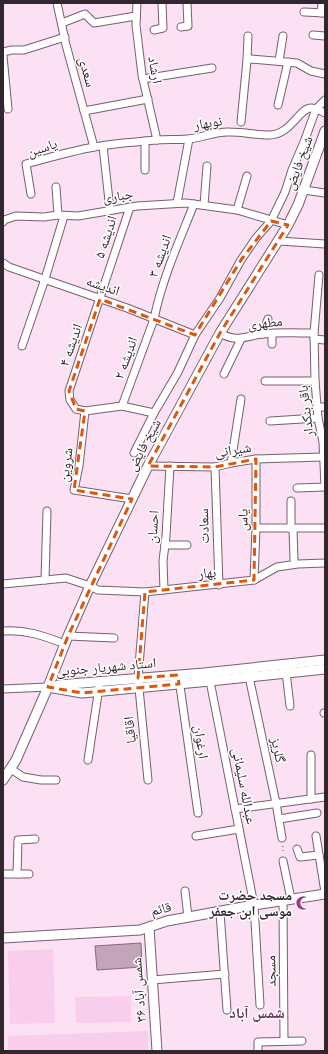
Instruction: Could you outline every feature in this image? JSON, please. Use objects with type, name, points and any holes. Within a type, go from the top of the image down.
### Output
[{"type":"street","name":"سعدی","points":[[57,3],[94,147]]},
{"type":"street","name":"ارشاد","points":[[137,3],[136,26],[143,79],[158,140]]},
{"type":"street","points":[[154,30],[163,28],[162,3]]},
{"type":"street","points":[[181,27],[188,26],[187,3]]},
{"type":"street","points":[[304,12],[323,13],[322,3]]},
{"type":"street","points":[[62,24],[85,14],[94,23],[136,16]]},
{"type":"street","points":[[313,35],[325,36]]},
{"type":"street","points":[[241,122],[248,36]]},
{"type":"street","points":[[279,61],[283,36]]},
{"type":"street","points":[[3,52],[24,50],[65,37]]},
{"type":"street","points":[[3,56],[8,109]]},
{"type":"street","points":[[247,60],[297,63],[311,71],[325,74]]},
{"type":"street","points":[[278,105],[288,62]]},
{"type":"street","points":[[143,79],[212,68]]},
{"type":"street","points":[[84,111],[148,99]]},
{"type":"street","name":"شیخ فایض","points":[[134,453],[154,413],[178,372],[195,335],[220,298],[241,260],[256,238],[271,221],[285,192],[316,109],[325,100]]},
{"type":"street","name":"نوبهار","points":[[94,147],[145,141],[189,139],[228,132],[271,136],[281,133],[289,127],[303,111],[309,108],[316,109]]},
{"type":"street","points":[[316,109],[325,113]]},
{"type":"street","name":"شیخ فایض","points":[[3,778],[16,760],[90,586],[148,466],[220,333],[288,225],[304,190],[325,131]]},
{"type":"street","points":[[177,203],[189,139]]},
{"type":"street","points":[[145,141],[145,170]]},
{"type":"street","points":[[103,146],[110,210]]},
{"type":"street","name":"یاسین","points":[[31,194],[26,164],[94,147]]},
{"type":"street","points":[[204,205],[207,166]]},
{"type":"street","points":[[237,210],[247,176]]},
{"type":"street","points":[[22,346],[45,280],[61,216],[56,187]]},
{"type":"street","points":[[304,190],[325,193]]},
{"type":"street","name":"جباری","points":[[4,221],[16,216],[78,216],[130,207],[177,203],[237,210],[288,225]]},
{"type":"street","name":"اندیشه ۳","points":[[154,319],[156,305],[165,279],[194,204]]},
{"type":"street","name":"اندیشه ۵","points":[[100,299],[130,207]]},
{"type":"street","points":[[278,241],[325,244]]},
{"type":"street","name":"اندیشه","points":[[3,263],[9,267],[195,335]]},
{"type":"street","name":"باقر بنکدار","points":[[319,275],[314,336],[315,381],[317,407],[321,422],[324,452],[325,487]]},
{"type":"street","name":"اندیشه ۴","points":[[85,411],[76,410],[70,400],[69,392],[100,299]]},
{"type":"street","name":"اندیشه ۲","points":[[122,406],[154,319]]},
{"type":"street","points":[[263,334],[268,319]]},
{"type":"street","name":"مطهری","points":[[220,333],[227,338],[241,339],[263,334],[272,334],[314,336],[325,340]]},
{"type":"street","points":[[272,334],[272,344]]},
{"type":"street","points":[[224,374],[241,339]]},
{"type":"street","points":[[265,381],[315,381]]},
{"type":"street","points":[[231,463],[241,399]]},
{"type":"street","points":[[85,411],[122,406],[154,413]]},
{"type":"street","points":[[317,407],[325,407]]},
{"type":"street","name":"شروین","points":[[85,411],[79,466],[74,490],[132,499]]},
{"type":"street","points":[[270,421],[321,422]]},
{"type":"street","name":"شیرانی","points":[[148,466],[215,467],[231,463],[324,452]]},
{"type":"street","name":"یاس","points":[[254,580],[256,460]]},
{"type":"street","name":"احسان","points":[[164,590],[163,561],[170,466]]},
{"type":"street","name":"سعادت","points":[[215,467],[219,585]]},
{"type":"street","points":[[297,488],[325,487]]},
{"type":"street","points":[[291,501],[294,560]]},
{"type":"street","points":[[45,580],[47,511]]},
{"type":"street","points":[[256,528],[325,528]]},
{"type":"street","points":[[165,545],[187,545]]},
{"type":"street","name":"بهار","points":[[3,584],[66,578],[98,590],[145,592],[254,580],[277,567],[298,564],[325,563]]},
{"type":"street","name":"اقاقیا","points":[[145,592],[138,683],[148,780]]},
{"type":"street","points":[[3,631],[14,630],[66,640],[114,638]]},
{"type":"street","name":"استاد شهریار جنوبی","points":[[48,687],[82,693],[138,683],[286,668],[325,660]]},
{"type":"street","points":[[286,668],[290,706]]},
{"type":"street","name":"استاد شهریار جنوبی","points":[[286,668],[325,668]]},
{"type":"street","name":"گلریز","points":[[248,672],[282,838]]},
{"type":"street","name":"عبدالله سلیمانی","points":[[209,677],[254,905],[260,1005]]},
{"type":"street","name":"ارغوان","points":[[179,679],[198,814]]},
{"type":"street","points":[[88,760],[100,681]]},
{"type":"street","name":"استاد شهریار جنوبی","points":[[48,687],[100,681],[138,683]]},
{"type":"street","points":[[3,689],[48,687]]},
{"type":"street","points":[[311,755],[312,799]]},
{"type":"street","points":[[10,769],[23,777],[41,780],[56,780]]},
{"type":"street","points":[[235,809],[325,797]]},
{"type":"street","points":[[279,819],[317,813]]},
{"type":"street","points":[[196,836],[239,829]]},
{"type":"street","points":[[17,874],[18,840],[35,838]]},
{"type":"street","points":[[320,840],[319,855],[325,893]]},
{"type":"street","points":[[297,849],[300,857],[319,855]]},
{"type":"street","name":"مسجد","points":[[283,861],[287,900],[284,1041]]},
{"type":"street","points":[[3,874],[29,874]]},
{"type":"street","points":[[185,891],[188,917]]},
{"type":"street","name":"قائم","points":[[3,938],[140,930],[167,921],[325,893]]},
{"type":"street","points":[[220,912],[227,1010]]},
{"type":"street","name":"شمس آباد ۳۶","points":[[149,927],[157,1051]]},
{"type":"street","points":[[152,980],[225,974]]},
{"type":"street","points":[[258,1051],[258,1042],[302,1041]]},
{"type":"path","points":[[282,838],[283,861]]},
{"type":"highlighted area","points":[[271,221],[288,225],[220,333],[148,466],[215,467],[256,459],[254,580],[145,592],[138,678],[178,675],[179,684],[82,693],[48,687],[68,636],[132,499],[74,490],[85,411],[76,409],[69,391],[100,299],[195,335],[241,260]]},
{"type":"shaded area","points":[[53,949],[55,1023],[10,1024],[8,951]]},
{"type":"shaded area","points":[[131,996],[131,1022],[76,1023],[75,997]]},
{"type":"shaded area","points":[[148,1031],[148,1051],[8,1051],[8,1036]]},
{"type":"building","points":[[141,943],[142,967],[97,970],[95,946]]},
{"type":"place","name":"مسجد حضرت موسی ابن جعفر","points":[[303,903]]},
{"type":"district","name":"شمس آباد","points":[[257,1013]]}]
